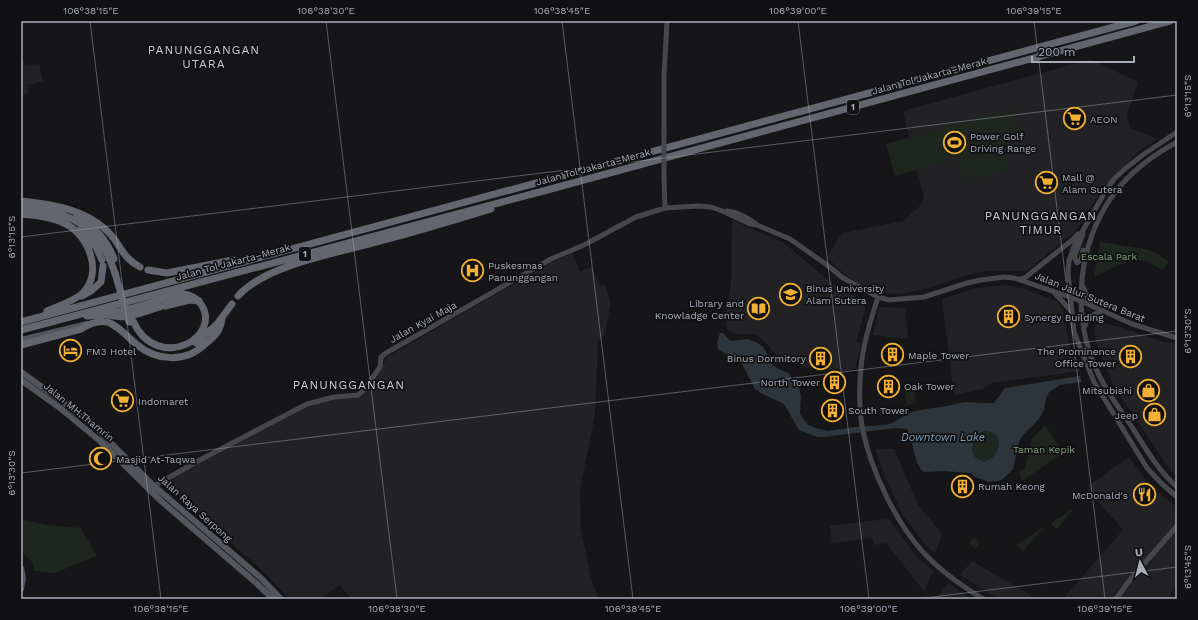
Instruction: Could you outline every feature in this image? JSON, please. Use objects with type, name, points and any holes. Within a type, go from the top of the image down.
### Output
[{"type":"highway","name":"Jalan Tol Jakarta–Merak","points":[[21,322],[257,257],[1136,21]]},
{"type":"highway","name":"Jalan Tol Jakarta–Merak","points":[[21,330],[536,193],[1170,21]]},
{"type":"highway","points":[[238,296],[247,288],[271,273],[316,258],[472,215],[536,193]]},
{"type":"highway","points":[[21,202],[47,204],[82,214],[93,220],[111,236],[128,259],[140,267]]},
{"type":"highway","points":[[47,204],[78,217],[88,223],[97,231],[110,249],[134,332],[140,341],[150,348],[160,351],[173,352],[183,350],[200,341],[222,318],[232,304]]},
{"type":"highway","points":[[21,207],[60,213],[72,218],[94,235],[104,248],[117,273]]},
{"type":"highway","points":[[34,208],[53,214],[73,223],[99,251],[102,263],[102,279],[98,286],[84,296],[72,300]]},
{"type":"highway","points":[[21,214],[57,220],[72,228],[85,242],[90,251],[92,260],[92,276],[86,289],[80,296],[30,319]]},
{"type":"highway","points":[[148,270],[167,273],[217,262],[257,257]]},
{"type":"highway","points":[[74,316],[104,314],[184,294],[199,301],[205,315],[205,324],[197,337],[182,346],[172,348],[151,344],[143,338],[131,322]]},
{"type":"highway","points":[[104,314],[115,318],[124,317],[190,300],[199,301]]},
{"type":"highway","points":[[21,345],[81,329],[87,324],[102,322],[109,323],[119,328],[137,345],[146,351],[154,355],[168,358],[191,354],[200,349],[222,327],[222,318]]},
{"type":"main road","points":[[665,208],[664,129],[667,21]]},
{"type":"main road","points":[[1177,132],[1144,154],[1119,174],[1105,192],[1074,246],[1069,261],[1068,273],[1074,332],[1094,382],[1148,468],[1161,483],[1177,497]]},
{"type":"main road","points":[[1085,227],[1075,255],[1077,263],[1081,260],[1084,249],[1106,206],[1125,180],[1153,156],[1177,142]]},
{"type":"main road","name":"Jalan Kyai Maja","points":[[154,486],[196,462],[307,404],[334,397],[358,395],[364,390],[380,367],[381,357],[385,354],[551,259],[584,245],[636,217],[665,208],[698,206],[711,207],[720,210]]},
{"type":"main road","name":"Jalan Jalur Sutera Barat","points":[[720,210],[750,224],[757,225],[790,239],[843,278],[878,297],[889,300],[924,297],[981,280],[1004,277],[1019,279],[1053,290],[1081,301],[1102,312],[1157,333],[1177,338]]},
{"type":"main road","points":[[1019,279],[1026,277],[1071,242],[1085,227]]},
{"type":"main road","points":[[1093,231],[1086,254],[1081,301],[1087,345],[1102,380],[1155,464],[1177,487]]},
{"type":"main road","points":[[1082,283],[1092,306]]},
{"type":"main road","points":[[1053,290],[1071,311]]},
{"type":"main road","points":[[878,297],[867,333],[861,368],[860,388],[863,432],[872,460],[893,510],[921,550],[936,565],[983,599]]},
{"type":"main road","points":[[1084,331],[1086,320],[1091,315],[1102,312]]},
{"type":"main road","points":[[21,340],[87,324]]},
{"type":"main road","name":"Jalan Raya Serpong","points":[[21,373],[79,414],[97,429],[120,456],[154,486],[193,524],[261,578],[281,599]]},
{"type":"main road","name":"Jalan MH.Thamrin","points":[[21,380],[120,456],[161,501],[193,524],[273,599]]},
{"type":"main road","points":[[1116,599],[1129,581],[1177,526]]},
{"type":"main road","points":[[21,568],[23,578],[21,589]]},
{"type":"shaded area","points":[[21,49],[25,66],[39,64],[43,81],[28,85],[29,93],[21,96]]},
{"type":"shaded area","points":[[1092,60],[1138,82],[1127,114],[1130,128],[1158,139],[1138,152],[1101,192],[1089,209],[1078,229],[1027,271],[985,271],[966,275],[933,287],[900,294],[881,293],[846,276],[827,257],[842,233],[903,221],[920,206],[924,198],[903,111]]},
{"type":"shaded area","name":"Binus University Alam Sutera","points":[[732,220],[784,243],[834,285],[864,301],[865,311],[856,342],[861,343],[855,369],[847,371],[802,367],[793,361],[781,358],[774,353],[757,335],[735,334],[727,329],[725,317],[731,285]]},
{"type":"shaded area","points":[[572,253],[580,271],[592,267],[600,285],[605,285],[611,303],[605,334],[598,341],[595,415],[580,489],[581,529],[591,578],[598,599],[351,599],[340,585],[320,599],[289,599],[266,574],[163,482],[319,400],[359,395],[375,379],[387,357],[552,262]]},
{"type":"shaded area","points":[[1002,285],[1022,288],[1058,302],[1062,307],[1070,348],[1080,371],[992,383],[983,389],[954,395],[942,299],[972,289]]},
{"type":"shaded area","points":[[879,307],[905,308],[908,339],[873,335]]},
{"type":"shaded area","points":[[1099,322],[1121,327],[1164,342],[1177,344],[1177,476],[1170,470],[1114,387],[1097,345],[1094,331],[1095,325]]},
{"type":"shaded area","points":[[875,449],[894,449],[918,505],[942,534],[935,553],[925,544],[903,515],[885,477]]},
{"type":"shaded area","points":[[1129,457],[1145,479],[1157,492],[1177,507],[1177,584],[1168,599],[1063,599],[1123,530],[1100,504],[1088,486]]},
{"type":"shaded area","points":[[886,519],[890,520],[916,556],[934,572],[930,576],[926,589],[923,590],[886,543],[874,545],[872,538],[832,543],[830,526]]},
{"type":"shaded area","points":[[972,561],[1037,599],[999,599],[960,575]]},
{"type":"shaded area","points":[[948,583],[972,599],[937,599]]},
{"type":"green space","name":"Power Golf Driving Range","points":[[1014,109],[1023,141],[895,176],[886,144]]},
{"type":"green space","points":[[1003,148],[1009,170],[965,183],[958,161]]},
{"type":"green space","name":"Escala Park","points":[[1100,242],[1146,249],[1156,253],[1169,262],[1162,270],[1145,261],[1139,260],[1126,262],[1094,277]]},
{"type":"green space","points":[[914,388],[916,403],[907,405],[905,390]]},
{"type":"green space","name":"Taman Kepik","points":[[1045,425],[1063,453],[1022,481],[1019,473],[1025,469],[1032,439]]},
{"type":"green space","points":[[985,431],[995,433],[999,441],[995,455],[984,462],[975,457],[972,449],[975,438]]},
{"type":"green space","points":[[1074,508],[1058,528],[1055,528],[1052,525],[1052,522]]},
{"type":"green space","points":[[23,520],[47,525],[81,528],[97,556],[55,573],[34,571],[32,562],[21,551],[21,526]]},
{"type":"green space","points":[[1046,526],[1023,551],[1016,545]]},
{"type":"green space","points":[[974,537],[980,542],[975,549],[969,543]]},
{"type":"water","name":"Downtown Lake","points":[[720,333],[723,333],[731,341],[747,339],[756,342],[763,347],[774,366],[788,373],[799,387],[801,396],[800,414],[808,425],[828,431],[855,427],[886,425],[911,412],[964,402],[994,403],[1005,388],[1080,376],[1082,382],[1060,385],[1049,392],[1046,398],[1044,410],[1039,419],[1023,435],[1019,442],[1013,469],[1003,479],[989,482],[975,477],[971,473],[922,471],[917,462],[907,429],[895,428],[824,437],[817,437],[799,430],[784,404],[755,389],[742,364],[718,349],[717,344]],"holes":[[[985,431],[990,432],[997,437],[999,444],[993,457],[984,462],[975,457],[972,449],[975,438],[978,435]]]},
{"type":"place","name":"AEON","points":[[1075,119]]},
{"type":"place","name":"Power Golf Driving Range","points":[[955,142]]},
{"type":"place","name":"Mall @ Alam Sutera","points":[[1047,183]]},
{"type":"place","name":"Puskesmas Panunggangan","points":[[472,271]]},
{"type":"place","name":"Binus University Alam Sutera","points":[[790,294]]},
{"type":"place","name":"Library and Knowladge Center","points":[[759,309]]},
{"type":"place","name":"Synergy Building","points":[[1009,317]]},
{"type":"place","name":"FM3 Hotel","points":[[70,351]]},
{"type":"place","name":"Maple Tower","points":[[892,355]]},
{"type":"place","name":"The Prominence Office Tower","points":[[1131,357]]},
{"type":"place","name":"Binus Dormitory","points":[[821,358]]},
{"type":"place","name":"North Tower","points":[[835,382]]},
{"type":"place","name":"Oak Tower","points":[[888,386]]},
{"type":"place","name":"Mitsubishi","points":[[1148,390]]},
{"type":"place","name":"Indomaret","points":[[123,401]]},
{"type":"place","name":"South Tower","points":[[833,410]]},
{"type":"place","name":"Jeep","points":[[1154,415]]},
{"type":"place","name":"Masjid At-Taqwa","points":[[101,459]]},
{"type":"place","name":"Rumah Keong","points":[[962,486]]},
{"type":"place","name":"McDonald's","points":[[1144,495]]},
{"type":"district","name":"PANUNGGANGAN UTARA","points":[[204,57]]},
{"type":"district","name":"PANUNGGANGAN TIMUR","points":[[1041,223]]},
{"type":"district","name":"PANUNGGANGAN","points":[[349,385]]}]
